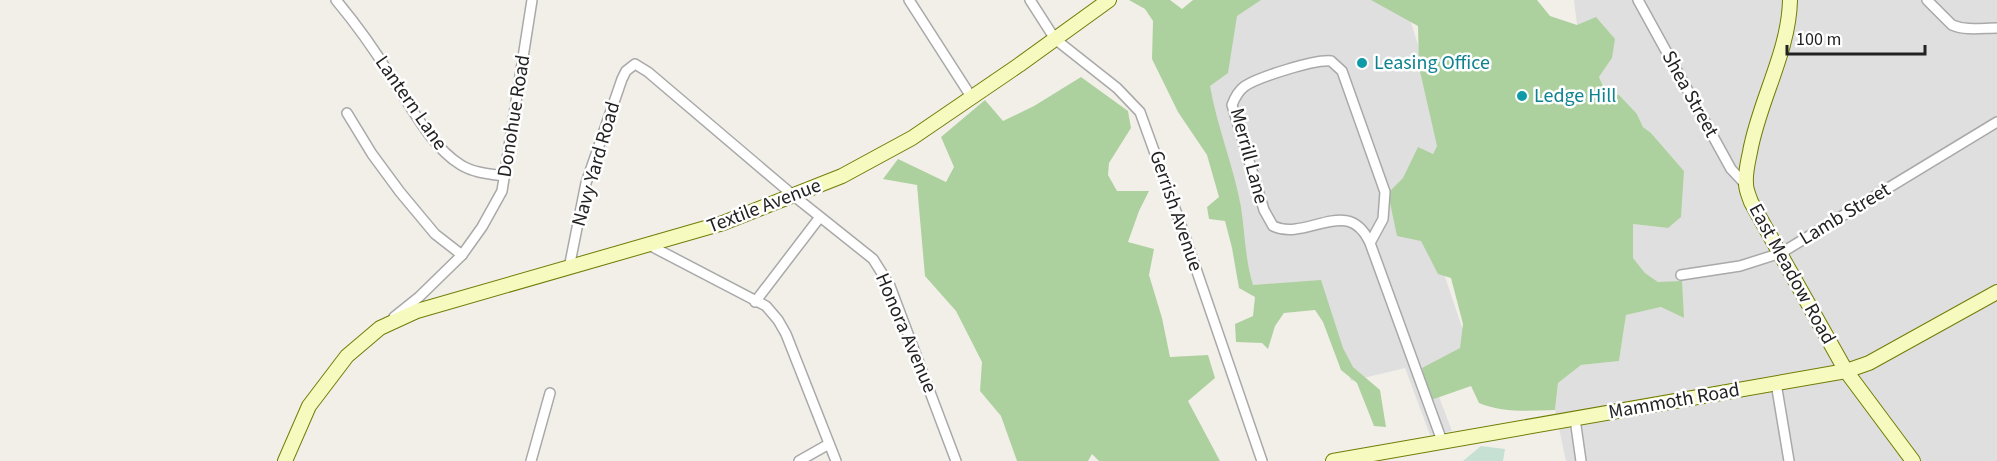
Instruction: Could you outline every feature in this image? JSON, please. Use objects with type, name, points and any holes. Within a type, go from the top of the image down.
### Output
[{"type":"main road","name":"Textile Avenue","points":[[285,461],[309,406],[347,356],[380,328],[417,311],[723,224],[842,176],[894,149],[972,98],[1109,0]]},
{"type":"main road","name":"East Meadow Road","points":[[1790,0],[1781,49],[1754,127],[1746,170],[1746,185],[1751,202],[1846,371],[1913,461]]},
{"type":"main road","name":"Mammoth Road","points":[[1333,461],[1846,371],[1869,363],[1997,292]]},
{"type":"street","name":"Lantern Lane","points":[[336,0],[378,57],[423,126],[443,150],[465,168],[475,172],[505,176]]},
{"type":"street","name":"Donohue Road","points":[[380,328],[419,297],[462,255],[492,211],[502,191],[532,0]]},
{"type":"street","points":[[909,0],[972,98]]},
{"type":"street","name":"Gerrish Avenue","points":[[1030,0],[1055,39],[1117,88],[1140,112],[1262,461]]},
{"type":"street","name":"Shea Street","points":[[1638,0],[1731,169],[1746,185]]},
{"type":"street","points":[[1927,0],[1956,27],[1997,28]]},
{"type":"street","name":"Merrill Lane","points":[[1370,243],[1383,219],[1385,192],[1346,80],[1337,66],[1331,61],[1317,61],[1253,82],[1240,90],[1232,105],[1264,210],[1273,226],[1295,229],[1337,220],[1349,221],[1359,226],[1370,243],[1442,441]]},
{"type":"street","name":"Honora Avenue","points":[[634,65],[648,72],[794,196],[873,259],[884,273],[899,307],[956,461]]},
{"type":"street","name":"Navy Yard Road","points":[[568,267],[586,183],[622,79],[634,65]]},
{"type":"street","points":[[347,113],[372,154],[400,192],[435,234],[462,255]]},
{"type":"street","name":"Lamb Street","points":[[1681,275],[1740,266],[1781,253],[1997,122]]},
{"type":"street","points":[[755,302],[820,217]]},
{"type":"street","points":[[649,245],[766,306],[786,334],[836,461]]},
{"type":"street","points":[[1776,383],[1789,461]]},
{"type":"street","points":[[531,461],[550,393]]},
{"type":"street","points":[[1575,418],[1581,461]]},
{"type":"street","points":[[799,461],[829,444]]},
{"type":"shaded area","points":[[1214,0],[1394,0],[1406,6],[1456,169],[1417,194],[1470,351],[1430,373],[1452,431],[1430,435],[1405,368],[1351,381],[1316,282],[1249,289],[1194,83]]},
{"type":"shaded area","points":[[1574,0],[1997,0],[1997,461],[1566,461],[1555,410],[1558,383],[1581,365],[1619,361],[1626,315],[1661,307],[1684,318],[1658,282],[1645,273],[1633,258],[1633,224],[1668,228],[1684,171],[1643,127],[1637,114],[1607,95],[1599,77],[1612,58],[1577,25]]},
{"type":"green space","points":[[1129,0],[1170,0],[1182,9],[1193,0],[1261,0],[1237,16],[1228,73],[1210,86],[1238,192],[1248,266],[1253,285],[1321,280],[1343,348],[1353,367],[1380,390],[1386,427],[1374,426],[1357,383],[1341,370],[1323,322],[1315,310],[1284,313],[1275,326],[1268,349],[1262,343],[1236,342],[1235,324],[1253,316],[1255,297],[1239,288],[1225,221],[1209,219],[1207,207],[1219,197],[1207,155],[1178,112],[1152,59],[1153,21],[1145,9]]},
{"type":"green space","points":[[1371,0],[1537,0],[1550,16],[1577,25],[1596,17],[1615,39],[1612,58],[1599,77],[1607,95],[1619,95],[1637,114],[1643,127],[1684,171],[1681,217],[1668,228],[1633,224],[1633,258],[1645,273],[1658,282],[1682,281],[1684,318],[1661,307],[1626,315],[1619,361],[1581,365],[1558,383],[1555,410],[1516,411],[1488,406],[1479,403],[1471,386],[1431,400],[1422,368],[1460,348],[1463,324],[1451,278],[1438,274],[1421,241],[1397,236],[1388,193],[1403,178],[1418,147],[1433,154],[1437,146],[1419,67],[1418,26]]},
{"type":"green space","points":[[1081,77],[1128,111],[1131,128],[1109,163],[1108,175],[1117,191],[1149,191],[1128,242],[1154,249],[1149,275],[1162,318],[1170,357],[1208,355],[1215,378],[1188,401],[1220,461],[1099,461],[1092,454],[1088,461],[1017,461],[1001,416],[980,391],[982,362],[956,311],[925,276],[917,185],[883,179],[898,159],[946,182],[954,167],[941,137],[985,100],[1003,121],[1034,106]]},
{"type":"green space","points":[[1481,446],[1505,449],[1503,461],[1463,461]]},
{"type":"place","name":"Leasing Office","points":[[1362,63]]},
{"type":"place","name":"Ledge Hill","points":[[1522,96]]}]
